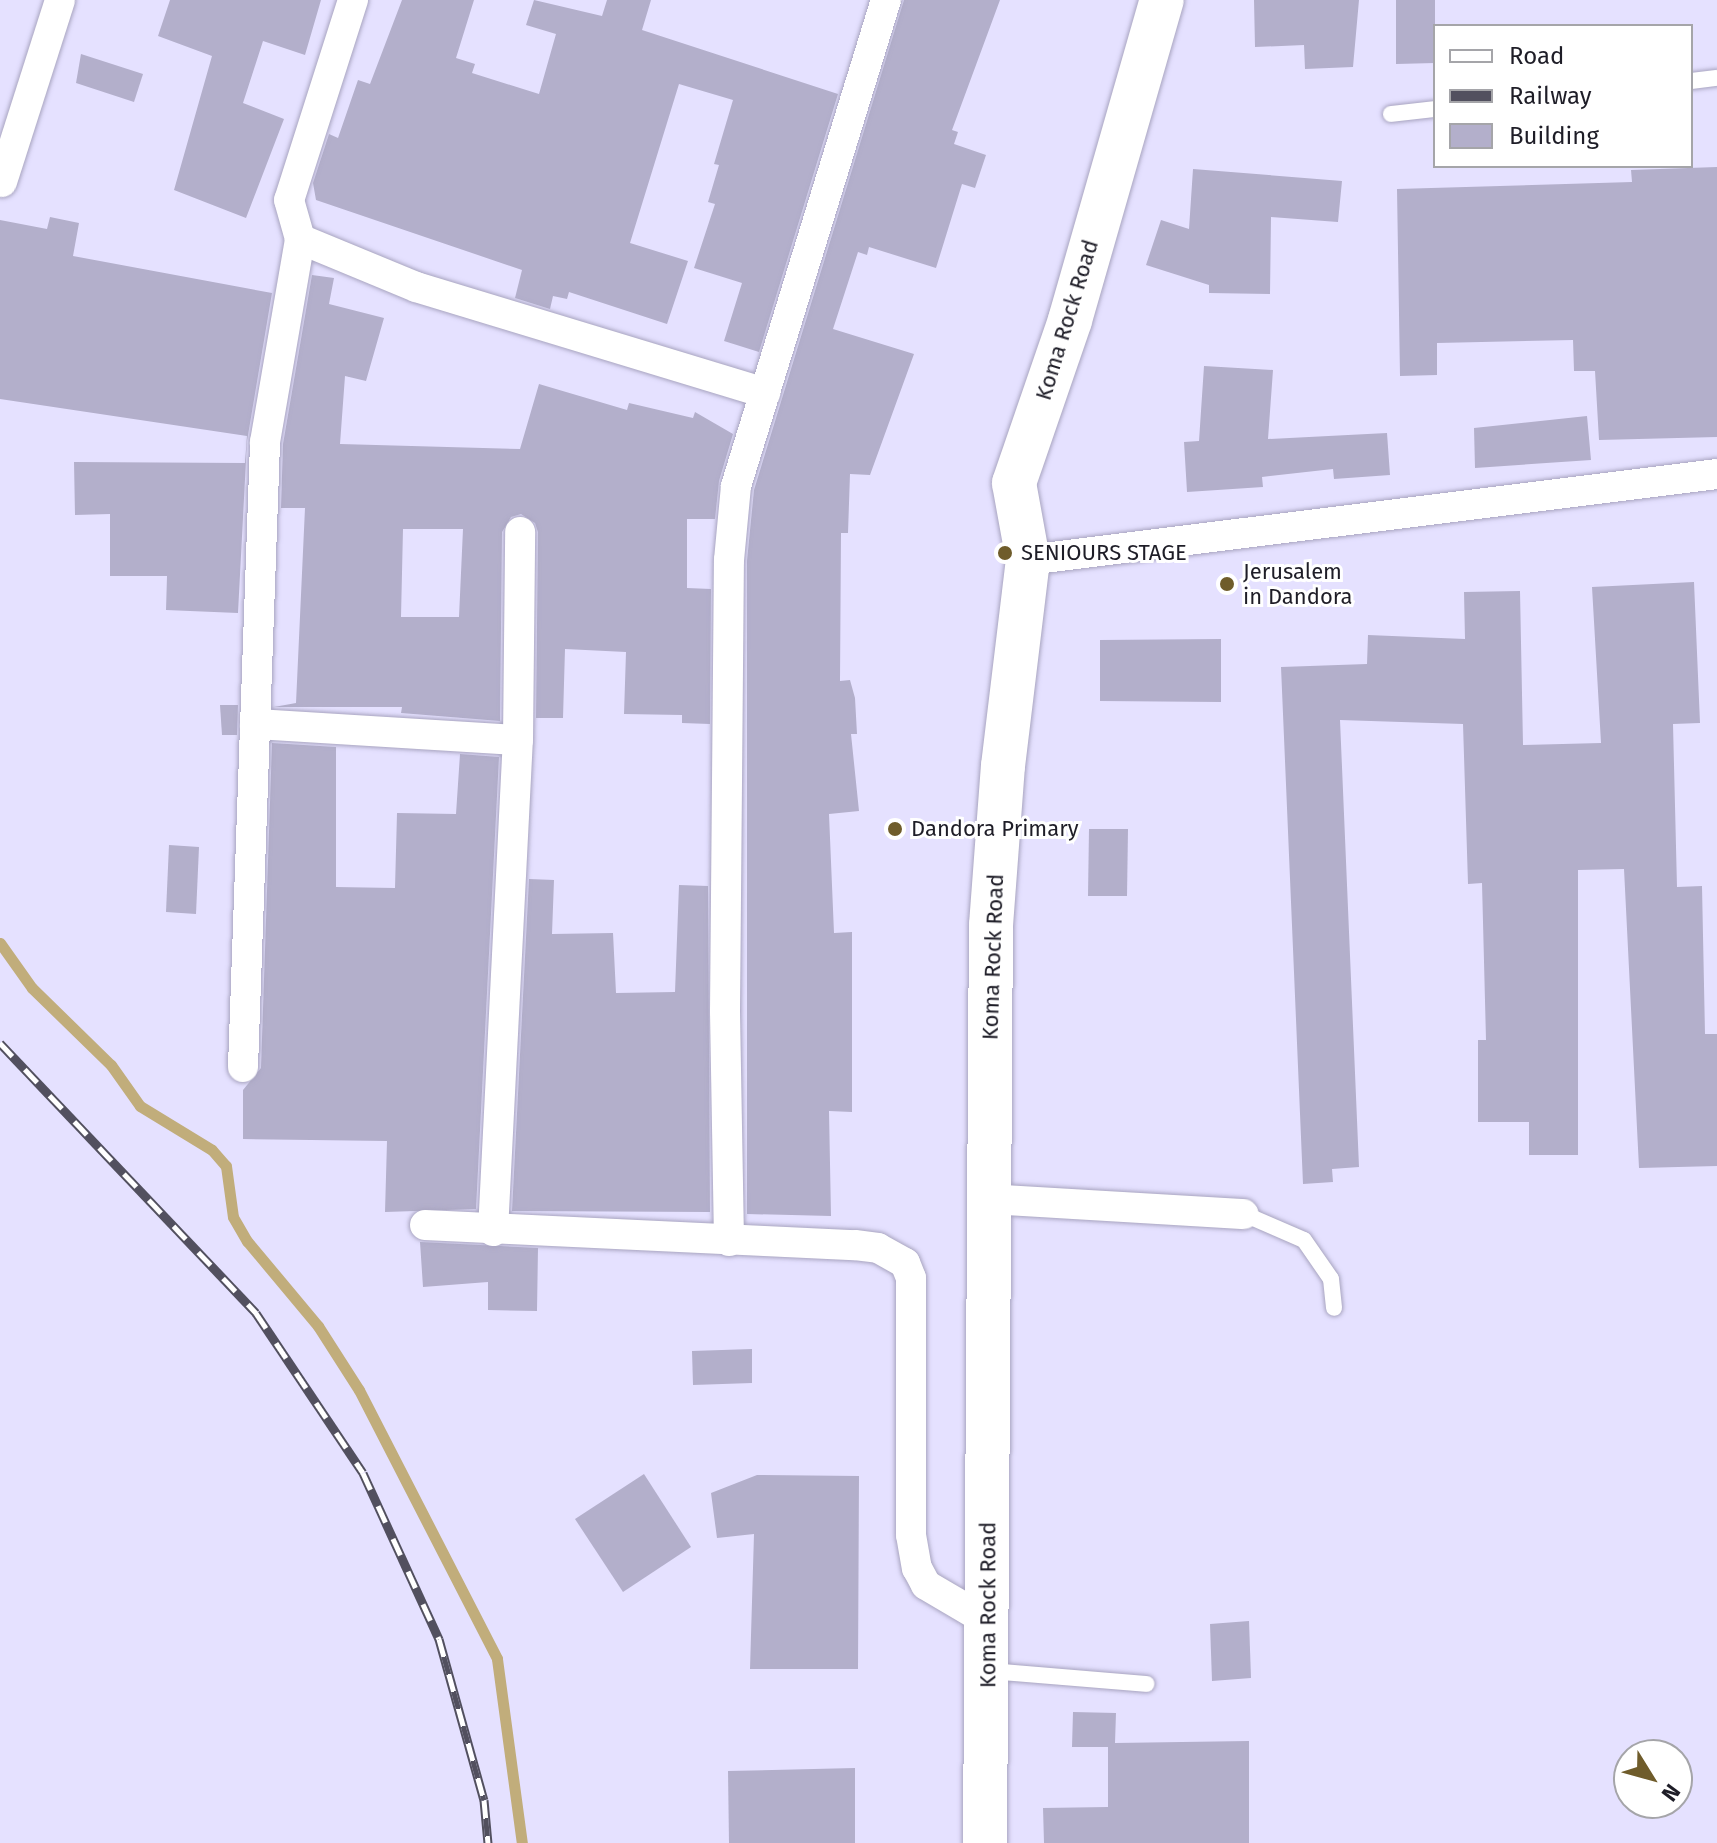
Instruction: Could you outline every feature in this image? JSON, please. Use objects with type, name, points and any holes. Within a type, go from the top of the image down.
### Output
[{"type":"main road","name":"Koma Rock Road","points":[[985,1843],[989,1671],[991,925],[1004,752],[1028,560],[1014,483],[1070,320],[1162,0]]},
{"type":"street","points":[[2,182],[60,0]]},
{"type":"street","points":[[243,1067],[265,442],[300,239],[289,200],[353,0]]},
{"type":"street","points":[[729,1241],[729,560],[736,486],[886,0]]},
{"type":"street","points":[[300,239],[416,287],[765,393]]},
{"type":"street","points":[[1028,560],[1717,474]]},
{"type":"street","points":[[493,1231],[518,740],[520,532]]},
{"type":"street","points":[[255,724],[518,740]]},
{"type":"street","points":[[988,1199],[1244,1214]]},
{"type":"street","points":[[425,1225],[493,1231],[878,1248],[905,1263],[911,1278],[913,1322],[911,1535],[917,1568],[926,1585],[989,1622]]},
{"type":"lane","points":[[1693,81],[1717,78]]},
{"type":"lane","points":[[1391,114],[1433,109]]},
{"type":"lane","points":[[1244,1214],[1304,1240],[1331,1279],[1334,1308]]},
{"type":"lane","points":[[989,1671],[1146,1684]]},
{"type":"building","points":[[170,0],[321,0],[305,55],[263,41],[243,103],[284,119],[246,218],[174,190],[212,56],[158,36]]},
{"type":"building","points":[[402,0],[474,0],[456,58],[475,64],[472,73],[539,94],[556,34],[526,25],[534,0],[602,16],[607,0],[651,0],[642,30],[838,94],[759,352],[724,341],[742,283],[694,268],[715,204],[708,202],[719,165],[714,164],[733,100],[679,84],[630,243],[688,261],[667,324],[569,292],[567,299],[553,296],[550,309],[515,298],[522,270],[316,200],[313,183],[329,134],[338,138],[358,80],[370,84]]},
{"type":"building","points":[[904,0],[1000,0],[952,130],[958,132],[954,144],[986,155],[975,188],[962,184],[936,268],[869,247],[867,255],[858,252],[833,329],[914,354],[870,475],[850,474],[848,533],[841,533],[840,681],[850,680],[855,698],[857,734],[851,734],[859,811],[829,814],[834,933],[852,932],[852,1112],[829,1111],[831,1216],[747,1214],[747,561],[754,490]]},
{"type":"building","points":[[1254,0],[1359,0],[1353,67],[1305,69],[1304,45],[1255,47]]},
{"type":"building","points":[[1396,0],[1435,0],[1433,63],[1396,64]]},
{"type":"building","points":[[81,54],[143,74],[134,102],[76,83]]},
{"type":"building","points":[[1717,167],[1717,437],[1599,440],[1595,371],[1574,371],[1573,340],[1437,343],[1437,375],[1400,376],[1397,189],[1632,182],[1631,170]]},
{"type":"building","points":[[1193,169],[1342,181],[1338,222],[1271,217],[1270,294],[1209,293],[1209,285],[1146,265],[1161,220],[1189,229]]},
{"type":"building","points":[[50,217],[79,223],[73,256],[272,293],[247,441],[238,613],[166,610],[167,576],[110,576],[110,514],[75,515],[74,462],[245,463],[247,436],[0,399],[0,220],[47,229]]},
{"type":"building","points":[[312,275],[334,278],[329,304],[384,318],[366,381],[345,376],[340,444],[520,449],[539,384],[627,410],[629,403],[693,418],[695,412],[733,434],[719,481],[715,519],[687,519],[687,588],[711,589],[710,724],[682,723],[682,715],[624,714],[626,652],[565,649],[563,718],[536,718],[538,532],[535,523],[521,514],[511,517],[502,532],[500,721],[401,713],[402,707],[274,707],[296,703],[305,508],[281,508],[283,444]],"holes":[[[403,529],[463,529],[459,617],[401,617]]]},
{"type":"building","points":[[1204,366],[1273,370],[1268,439],[1387,433],[1390,475],[1334,479],[1333,469],[1262,477],[1263,487],[1187,492],[1184,442],[1199,441]]},
{"type":"building","points":[[1587,416],[1591,460],[1475,468],[1474,428]]},
{"type":"building","points":[[1694,582],[1700,723],[1673,724],[1677,887],[1702,886],[1705,1034],[1717,1034],[1717,1166],[1639,1168],[1624,869],[1578,870],[1578,1155],[1529,1155],[1529,1122],[1478,1122],[1478,1040],[1486,1040],[1482,883],[1468,884],[1463,724],[1340,720],[1359,1167],[1332,1169],[1333,1182],[1303,1184],[1281,667],[1367,664],[1368,635],[1465,639],[1464,592],[1520,591],[1523,745],[1601,743],[1592,587]]},
{"type":"building","points":[[1221,639],[1221,702],[1100,701],[1100,640]]},
{"type":"building","points":[[220,705],[238,705],[237,735],[222,735]]},
{"type":"building","points":[[272,743],[336,747],[336,887],[395,888],[397,813],[456,814],[460,754],[499,757],[476,1209],[385,1212],[387,1141],[243,1139],[243,1090],[261,1068]]},
{"type":"building","points":[[1089,829],[1128,829],[1127,896],[1088,896]]},
{"type":"building","points":[[169,845],[199,847],[196,914],[166,912]]},
{"type":"building","points":[[529,879],[554,880],[552,934],[613,933],[616,993],[675,992],[679,885],[708,886],[710,1212],[512,1211]]},
{"type":"building","points":[[420,1242],[538,1248],[537,1311],[488,1310],[488,1282],[423,1287]]},
{"type":"building","points":[[752,1349],[752,1383],[693,1385],[692,1351]]},
{"type":"building","points":[[644,1474],[691,1547],[623,1592],[575,1519]]},
{"type":"building","points":[[757,1475],[859,1476],[858,1669],[750,1669],[754,1534],[717,1538],[711,1493]]},
{"type":"building","points":[[1249,1621],[1251,1678],[1212,1681],[1210,1624]]},
{"type":"building","points":[[1073,1712],[1116,1713],[1115,1743],[1249,1741],[1249,1843],[1044,1843],[1043,1808],[1108,1807],[1108,1747],[1072,1747]]},
{"type":"building","points":[[855,1768],[855,1843],[729,1843],[728,1771]]},
{"type":"waterway","points":[[0,943],[32,988],[111,1065],[140,1106],[212,1150],[226,1166],[233,1217],[247,1241],[318,1326],[359,1390],[497,1659],[522,1843]]},
{"type":"railway","points":[[0,1043],[256,1313],[363,1473],[439,1639],[484,1800],[488,1843]]},
{"type":"place","name":"SENIOURS STAGE","points":[[1005,553]]},
{"type":"place","name":"Jerusalem in Dandora","points":[[1227,584]]},
{"type":"place","name":"Dandora Primary","points":[[895,829]]}]
